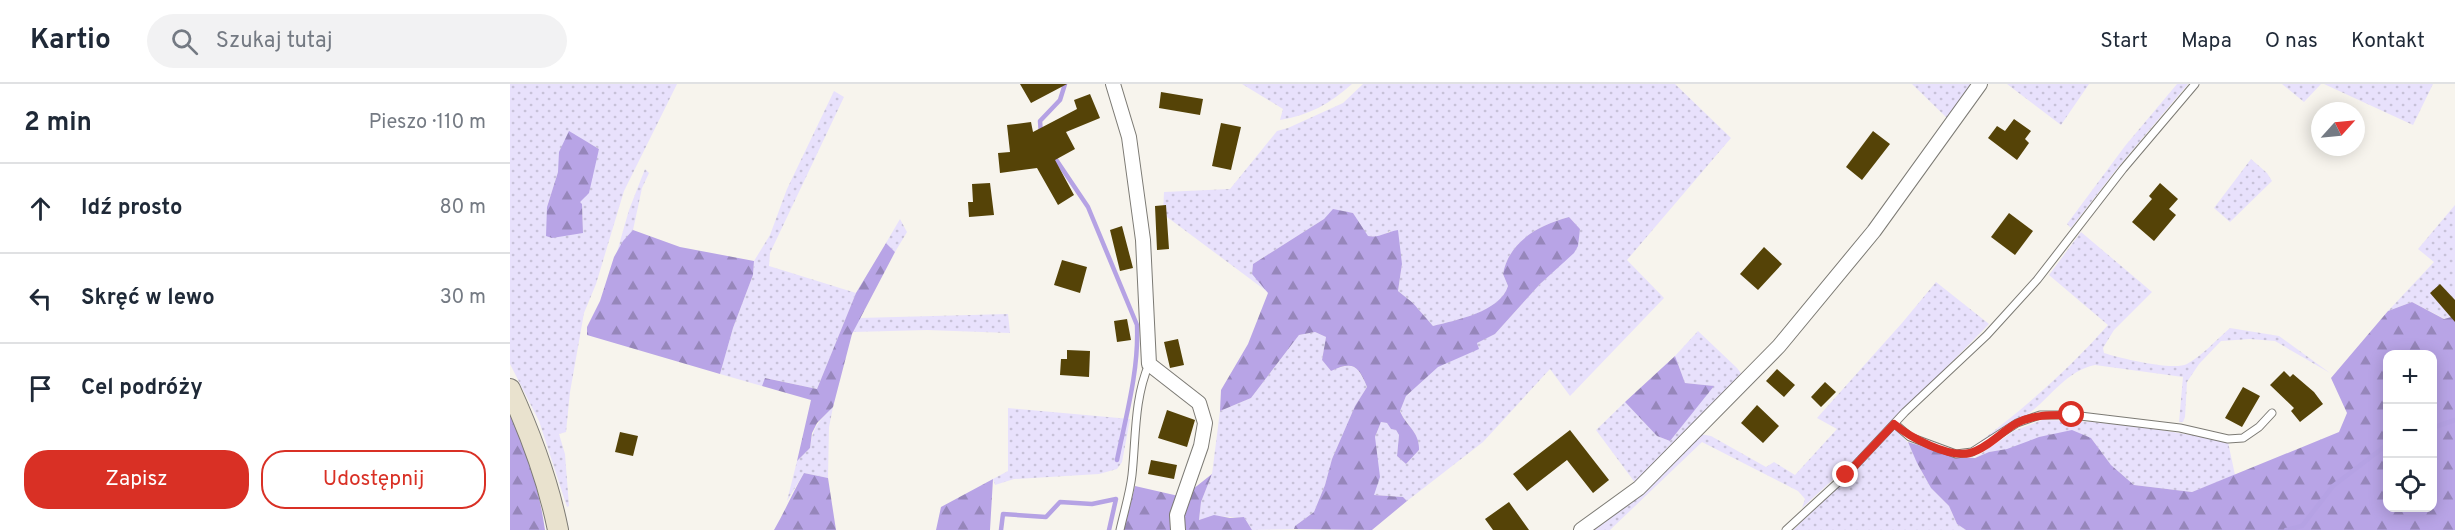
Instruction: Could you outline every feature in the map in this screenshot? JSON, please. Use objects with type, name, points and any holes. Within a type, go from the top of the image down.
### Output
[{"type":"street","points":[[1113,84],[1129,137],[1143,240],[1149,364],[1198,403],[1205,423],[1201,446],[1177,515],[1178,530]]},
{"type":"street","points":[[1581,530],[1639,488],[1779,346],[1874,231],[1980,84]]},
{"type":"street","points":[[510,389],[547,481],[558,530]]},
{"type":"lane","points":[[1786,530],[1846,475],[1894,424],[1987,335],[2037,280],[2123,169],[2195,84]]},
{"type":"lane","points":[[1120,530],[1132,478],[1143,377],[1149,364]]},
{"type":"lane","points":[[1894,424],[1910,437],[1956,454],[1972,453],[2018,423],[2040,416],[2072,415],[2180,428],[2228,439],[2242,438],[2259,428],[2272,413]]},
{"type":"shaded area","points":[[510,84],[677,84],[624,191],[596,284],[584,313],[570,392],[566,432],[559,434],[565,454],[569,506],[567,507],[539,421],[510,364]],"holes":[[[589,143],[599,149],[579,202],[582,204],[583,233],[547,207],[558,172]]]},
{"type":"shaded area","points":[[1242,84],[1352,84],[1319,108],[1280,120],[1283,109]]},
{"type":"shaded area","points":[[1363,84],[1675,84],[1731,138],[1627,260],[1664,298],[1570,396],[1550,369],[1483,442],[1407,501],[1403,497],[1373,495],[1375,437],[1381,422],[1387,423],[1399,435],[1397,456],[1406,464],[1419,450],[1419,444],[1400,410],[1406,396],[1438,366],[1478,349],[1476,343],[1495,334],[1540,284],[1574,252],[1580,229],[1569,217],[1558,220],[1527,236],[1506,262],[1503,274],[1508,286],[1496,302],[1476,313],[1433,326],[1413,303],[1398,291],[1402,264],[1390,231],[1379,237],[1367,236],[1353,213],[1333,210],[1324,219],[1253,264],[1252,274],[1269,293],[1163,214],[1164,192],[1230,189],[1277,131],[1343,103]]},
{"type":"shaded area","points":[[1912,84],[1973,84],[1948,119]]},
{"type":"shaded area","points":[[2007,84],[2089,84],[2061,125]]},
{"type":"shaded area","points":[[2177,84],[2188,84],[2119,166],[2071,228],[2067,224],[2125,146]]},
{"type":"shaded area","points":[[2282,84],[2321,84],[2304,102]]},
{"type":"shaded area","points":[[2324,84],[2433,84],[2413,125]]},
{"type":"shaded area","points":[[834,91],[844,97],[770,253],[769,266],[856,293],[817,389],[766,378],[762,386],[720,374],[733,328],[753,275],[754,261],[770,235],[787,189]]},
{"type":"shaded area","points":[[2251,159],[2267,173],[2272,181],[2230,222],[2214,208]]},
{"type":"shaded area","points":[[645,169],[649,173],[642,188],[633,230],[617,252],[629,210]]},
{"type":"shaded area","points":[[2455,205],[2455,316],[2445,319],[2412,302],[2388,311],[2434,262],[2418,249]]},
{"type":"shaded area","points":[[900,219],[907,232],[895,252],[886,243]]},
{"type":"shaded area","points":[[2081,232],[2152,292],[2114,330],[2103,348],[2104,353],[2146,363],[2180,366],[2198,357],[2230,328],[2279,336],[2330,373],[2275,341],[2250,339],[2221,341],[2199,364],[2187,382],[2185,417],[2183,422],[2179,422],[2183,377],[2095,365],[2076,372],[2026,415],[1981,444],[1974,446],[2044,389],[2108,325],[2049,275]]},
{"type":"shaded area","points":[[1936,282],[1989,324],[1864,451],[1802,508],[1805,499],[1798,491],[1702,442],[1610,530],[1594,530],[1649,488],[1700,434],[1711,436],[1766,467],[1774,462],[1795,475],[1837,429],[1817,418]]},
{"type":"shaded area","points":[[1008,314],[1010,333],[927,330],[853,332],[859,318]]},
{"type":"shaded area","points":[[1698,331],[1743,376],[1636,484],[1596,430],[1625,402],[1657,436],[1670,441],[1713,386],[1685,383],[1675,356]]},
{"type":"shaded area","points":[[1315,332],[1326,337],[1322,360],[1331,371],[1344,366],[1354,367],[1367,387],[1355,406],[1332,459],[1314,512],[1294,529],[1252,530],[1244,517],[1216,517],[1199,520],[1201,502],[1212,474],[1220,411],[1251,398],[1299,335]]},
{"type":"shaded area","points":[[833,407],[829,427],[828,478],[804,473],[787,501],[797,461],[810,448],[817,425]]},
{"type":"shaded area","points":[[1008,408],[1130,419],[1122,462],[1117,469],[1099,474],[1014,479],[995,485],[993,479],[1008,471]]},
{"type":"shaded area","points":[[2042,420],[2136,426],[2228,442],[2235,475],[2192,492],[2134,485],[2111,465],[2091,438],[1989,452],[1975,458],[2014,431]]},
{"type":"shaded area","points":[[1895,429],[1911,446],[1917,463],[1931,488],[1949,506],[1957,524],[1966,530],[1793,530],[1852,474]]},
{"type":"green space","points":[[569,131],[599,149],[589,193],[580,202],[583,233],[552,238],[546,236],[547,207],[558,172],[559,152]]},
{"type":"green space","points":[[1333,209],[1353,213],[1368,236],[1380,236],[1398,230],[1402,264],[1398,291],[1413,303],[1433,326],[1476,314],[1496,302],[1508,286],[1503,274],[1506,262],[1527,236],[1558,220],[1569,217],[1580,229],[1578,246],[1574,253],[1540,284],[1495,334],[1477,343],[1479,349],[1438,367],[1406,396],[1400,411],[1417,438],[1419,450],[1406,464],[1397,456],[1399,435],[1387,423],[1381,422],[1375,437],[1380,477],[1374,495],[1403,497],[1407,501],[1372,530],[1294,529],[1314,512],[1332,459],[1355,406],[1367,387],[1361,374],[1354,367],[1345,366],[1331,371],[1322,360],[1326,337],[1315,332],[1299,335],[1251,398],[1220,411],[1221,390],[1248,344],[1268,293],[1252,274],[1253,264],[1324,219]]},
{"type":"green space","points":[[633,230],[680,247],[754,261],[753,275],[733,328],[720,374],[587,335],[587,327],[600,301],[614,257],[623,241]]},
{"type":"green space","points":[[886,243],[895,252],[852,334],[833,407],[817,423],[812,433],[810,448],[797,461],[811,400],[762,386],[765,378],[817,389],[856,293]]},
{"type":"green space","points":[[2412,302],[2444,319],[2455,316],[2455,530],[1966,530],[1957,524],[1949,506],[1931,488],[1908,442],[1957,457],[1975,458],[2039,437],[2072,430],[2091,438],[2111,465],[2134,485],[2192,492],[2339,432],[2347,413],[2331,378],[2388,311]]},
{"type":"green space","points":[[1675,356],[1685,383],[1714,386],[1670,441],[1657,436],[1625,402]]},
{"type":"green space","points":[[510,414],[532,470],[545,530],[510,530]]},
{"type":"green space","points":[[804,473],[828,478],[836,530],[774,530]]},
{"type":"green space","points":[[1212,474],[1201,502],[1199,520],[1214,515],[1230,518],[1244,517],[1252,530],[1124,530],[1135,486],[1183,497]]},
{"type":"green space","points":[[993,479],[990,530],[936,530],[941,507]]},
{"type":"building","points":[[1020,84],[1067,84],[1031,103]]},
{"type":"building","points":[[1161,92],[1203,99],[1200,115],[1159,108]]},
{"type":"building","points":[[1090,94],[1100,118],[1066,132],[1075,149],[1055,160],[1074,195],[1058,205],[1037,168],[1000,173],[998,153],[1010,152],[1007,125],[1031,122],[1033,132],[1077,109],[1074,100]]},
{"type":"building","points":[[2014,119],[2031,131],[2025,139],[2029,143],[2017,160],[1988,138],[1997,126],[2005,131]]},
{"type":"building","points":[[1221,123],[1241,127],[1231,170],[1212,166]]},
{"type":"building","points":[[1873,131],[1890,144],[1862,180],[1846,167]]},
{"type":"building","points":[[990,183],[994,215],[969,217],[968,202],[973,202],[972,184]]},
{"type":"building","points":[[2160,183],[2178,199],[2169,209],[2176,215],[2154,241],[2132,222],[2152,199],[2149,196]]},
{"type":"building","points":[[1166,205],[1169,249],[1157,250],[1155,206]]},
{"type":"building","points":[[2009,213],[2033,231],[2015,255],[1991,237]]},
{"type":"building","points":[[1122,226],[1133,268],[1120,271],[1110,230]]},
{"type":"building","points":[[1764,247],[1782,264],[1758,290],[1740,274]]},
{"type":"building","points":[[1062,260],[1087,267],[1080,293],[1054,285]]},
{"type":"building","points":[[2440,284],[2455,300],[2455,322],[2430,293]]},
{"type":"building","points":[[1127,319],[1131,340],[1117,342],[1114,321]]},
{"type":"building","points":[[1178,339],[1184,365],[1170,368],[1164,342]]},
{"type":"building","points":[[1067,350],[1090,351],[1089,377],[1060,375],[1061,359],[1067,359]]},
{"type":"building","points":[[1777,369],[1795,385],[1784,397],[1766,381]]},
{"type":"building","points":[[2284,371],[2290,377],[2293,374],[2314,392],[2323,404],[2300,422],[2291,411],[2294,408],[2270,385]]},
{"type":"building","points":[[1825,382],[1836,392],[1821,407],[1811,397]]},
{"type":"building","points":[[2243,387],[2260,396],[2242,427],[2225,418]]},
{"type":"building","points":[[1757,405],[1779,426],[1763,443],[1741,423]]},
{"type":"building","points":[[1167,410],[1195,420],[1187,447],[1158,438]]},
{"type":"building","points":[[1570,430],[1609,480],[1593,493],[1567,460],[1527,491],[1513,474]]},
{"type":"building","points":[[620,432],[638,436],[633,456],[615,452]]},
{"type":"building","points":[[1151,460],[1177,465],[1174,479],[1148,474]]},
{"type":"building","points":[[1509,502],[1529,530],[1493,530],[1485,519]]},
{"type":"waterway","points":[[1041,135],[1040,121],[1060,100],[1065,84]]},
{"type":"waterway","points":[[1053,155],[1088,207],[1137,325],[1134,376],[1117,460]]},
{"type":"waterway","points":[[2437,426],[2455,420]]},
{"type":"waterway","points":[[2286,530],[2302,526],[2333,486],[2383,448]]},
{"type":"waterway","points":[[1001,530],[1003,514],[1046,517],[1060,502],[1092,504],[1116,499],[1109,530]]},
{"type":"route","points":[[1846,475],[1894,424],[1910,437],[1956,454],[1972,453],[2018,423],[2040,416],[2072,415]]}]
